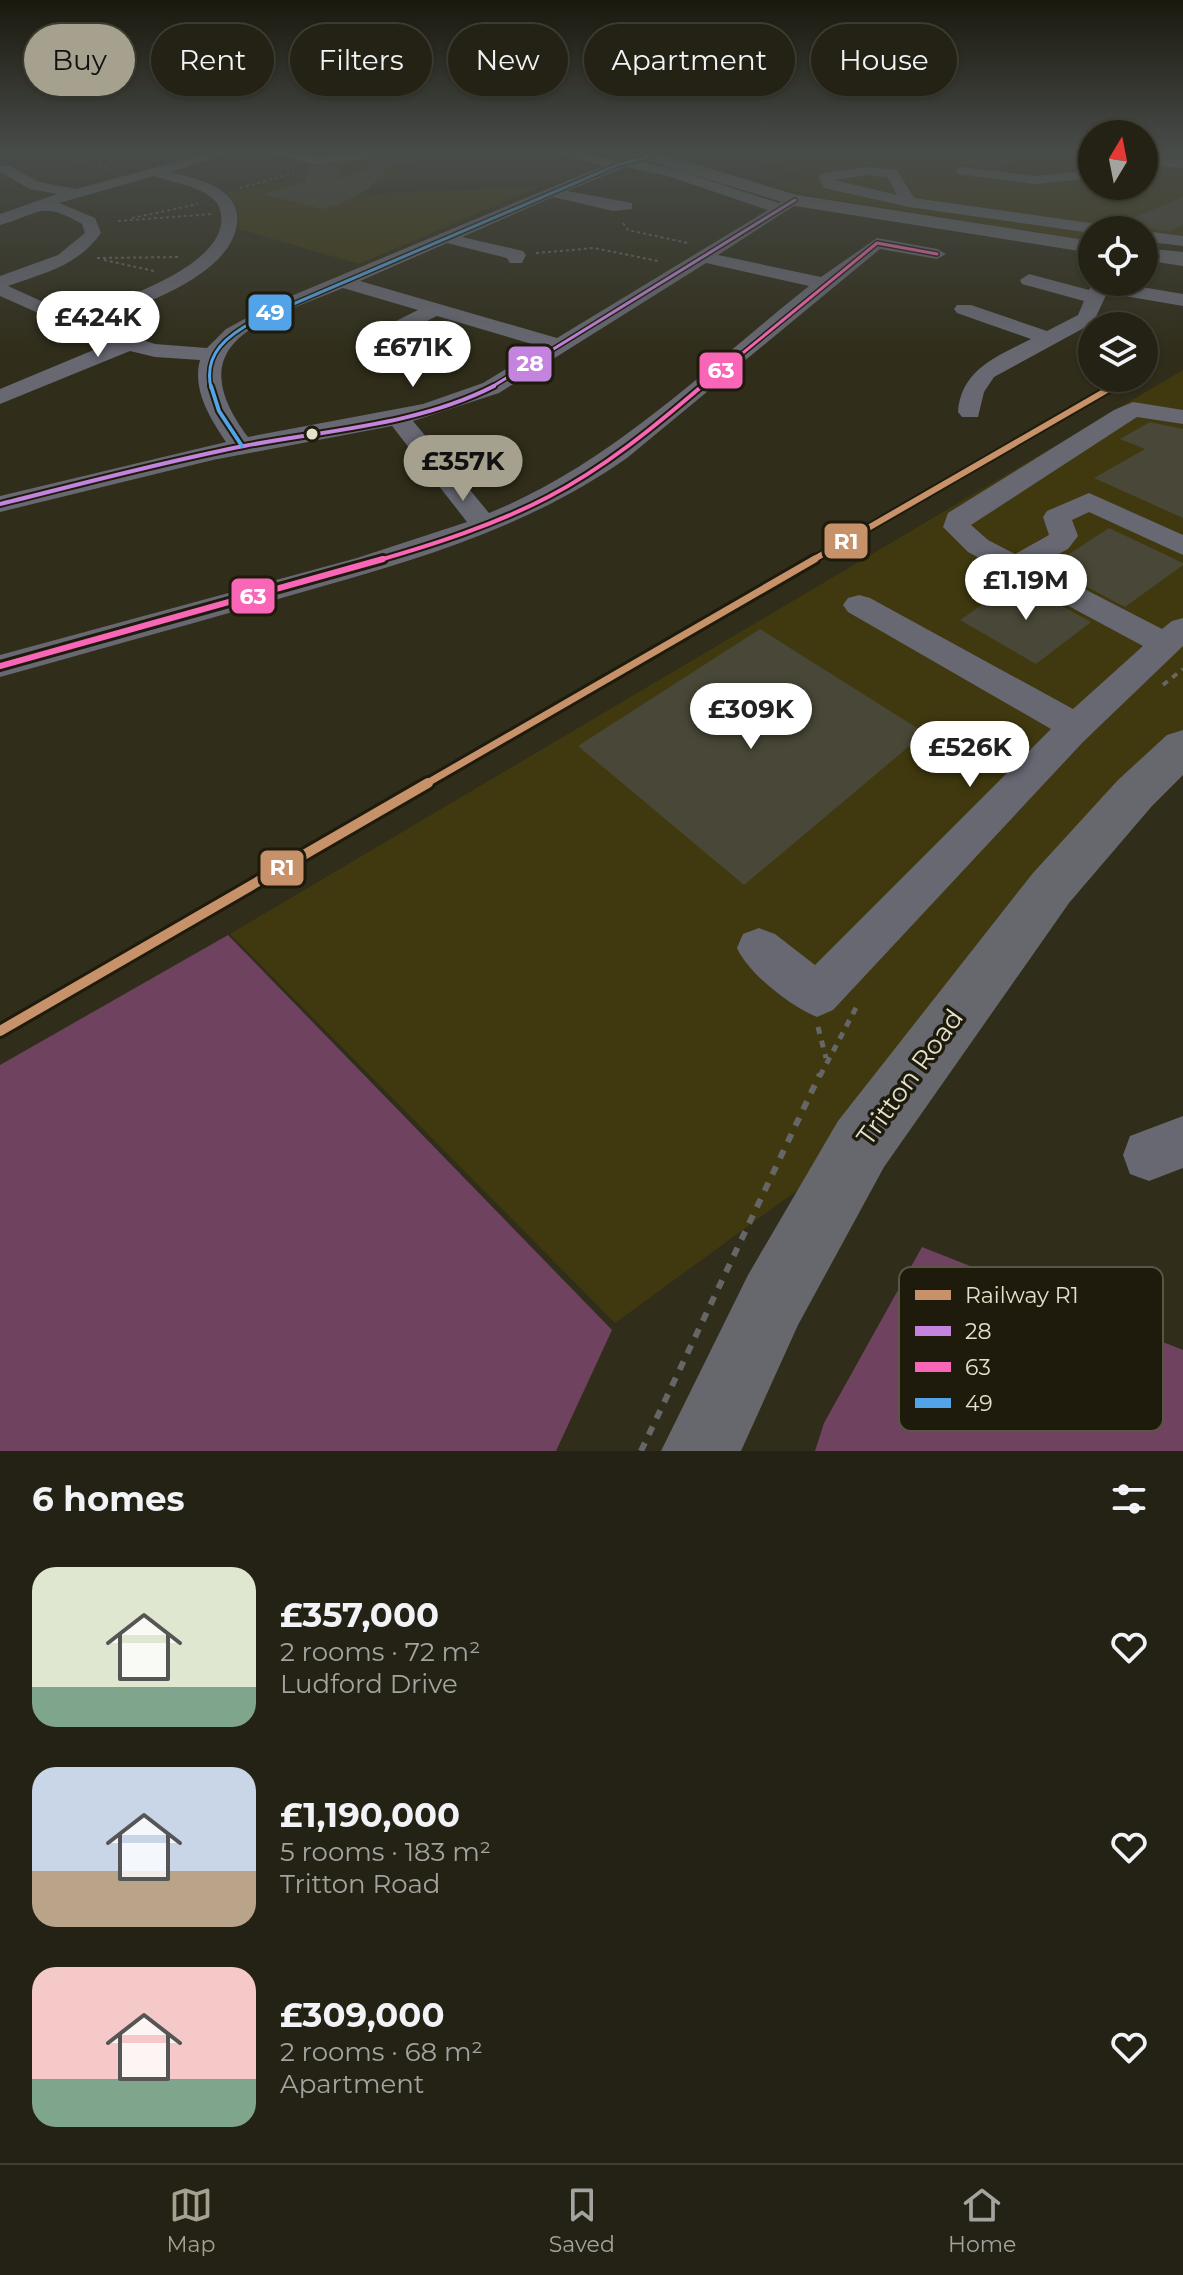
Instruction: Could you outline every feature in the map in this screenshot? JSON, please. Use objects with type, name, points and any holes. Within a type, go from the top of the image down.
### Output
[{"type":"main road","points":[[965,219],[1078,245]]},
{"type":"main road","name":"Tritton Road","points":[[700,1451],[773,1300],[861,1144],[1051,888],[1135,793],[1183,747]]},
{"type":"street","points":[[0,282],[70,256],[105,224],[91,219]]},
{"type":"street","points":[[74,323],[182,277],[213,257],[230,231],[227,219]]},
{"type":"street","points":[[242,446],[228,427],[209,385],[213,354],[237,330],[279,308],[489,219]]},
{"type":"street","points":[[0,504],[242,446],[432,409],[480,393],[558,345],[696,250],[758,219]]},
{"type":"street","points":[[968,219],[1078,228]]},
{"type":"street","points":[[446,238],[521,256]]},
{"type":"street","points":[[1158,238],[1182,241]]},
{"type":"street","points":[[1182,241],[1168,246],[1159,268],[1183,300]]},
{"type":"street","points":[[0,666],[395,556],[513,512],[577,480],[634,440],[714,378],[821,283],[877,243],[937,254]]},
{"type":"street","points":[[696,250],[821,283]]},
{"type":"street","points":[[70,256],[94,258]]},
{"type":"street","points":[[1061,273],[1042,270],[1029,280],[1078,286]]},
{"type":"street","points":[[344,282],[558,345]]},
{"type":"street","points":[[0,289],[125,345],[163,353],[213,354]]},
{"type":"street","points":[[970,412],[970,393],[979,378],[1012,356],[1086,319],[1096,296]]},
{"type":"street","points":[[379,337],[435,309]]},
{"type":"street","points":[[964,309],[1051,339]]},
{"type":"street","points":[[0,397],[125,345]]},
{"type":"street","points":[[759,948],[813,1004],[1076,727],[1177,647],[1016,565],[965,536],[957,527],[958,519],[1133,409],[1183,417]]},
{"type":"street","points":[[396,416],[483,523]]},
{"type":"street","points":[[1016,565],[1058,543],[1064,536],[1057,517],[1089,501],[1183,546]]},
{"type":"street","points":[[859,605],[1076,727]]},
{"type":"path","points":[[105,224],[132,219]]},
{"type":"path","points":[[105,224],[132,219]]},
{"type":"path","points":[[623,219],[628,230],[696,250]]},
{"type":"path","points":[[521,256],[594,248],[658,261]]},
{"type":"path","points":[[94,258],[213,257]]},
{"type":"path","points":[[94,258],[182,277]]},
{"type":"path","points":[[1153,693],[1177,647]]},
{"type":"path","points":[[641,1451],[827,1060],[865,992]]},
{"type":"path","points":[[813,1004],[827,1060]]},
{"type":"shaded area","points":[[239,219],[465,219],[359,264],[239,229]]},
{"type":"shaded area","points":[[953,219],[1078,219],[1078,239]]},
{"type":"shaded area","points":[[1158,219],[1183,219],[1183,236],[1158,246]]},
{"type":"shaded area","points":[[1183,370],[1183,747],[861,1144],[615,1323],[230,934],[1146,392],[1158,392],[1158,385]]},
{"type":"shaded area","points":[[228,935],[612,1330],[556,1451],[0,1451],[0,1065]]},
{"type":"shaded area","points":[[922,1247],[973,1267],[911,1267]]},
{"type":"shaded area","points":[[899,1288],[899,1431],[1163,1431],[1163,1342],[1183,1350],[1183,1451],[815,1451],[824,1423]]},
{"type":"building","points":[[1158,219],[1183,219],[1183,225],[1170,231],[1158,230]]},
{"type":"building","points":[[1150,422],[1183,429],[1183,518],[1094,478],[1145,449],[1120,439]]},
{"type":"building","points":[[1109,528],[1183,565],[1125,607],[1049,567]]},
{"type":"building","points":[[1016,581],[1091,622],[1036,664],[960,620]]},
{"type":"building","points":[[760,629],[925,733],[744,885],[578,746]]},
{"type":"rail line","name":"R1","points":[[0,1031],[1104,392]]},
{"type":"transit line","name":"49","points":[[242,446],[213,397],[209,369],[212,356],[220,344],[233,333],[279,308],[490,219]]},
{"type":"transit line","name":"28","points":[[0,504],[182,459],[400,417],[462,400],[491,388],[765,219]]},
{"type":"transit line","name":"63","points":[[0,666],[368,564],[515,513],[579,479],[656,424],[877,243],[937,254]]}]
